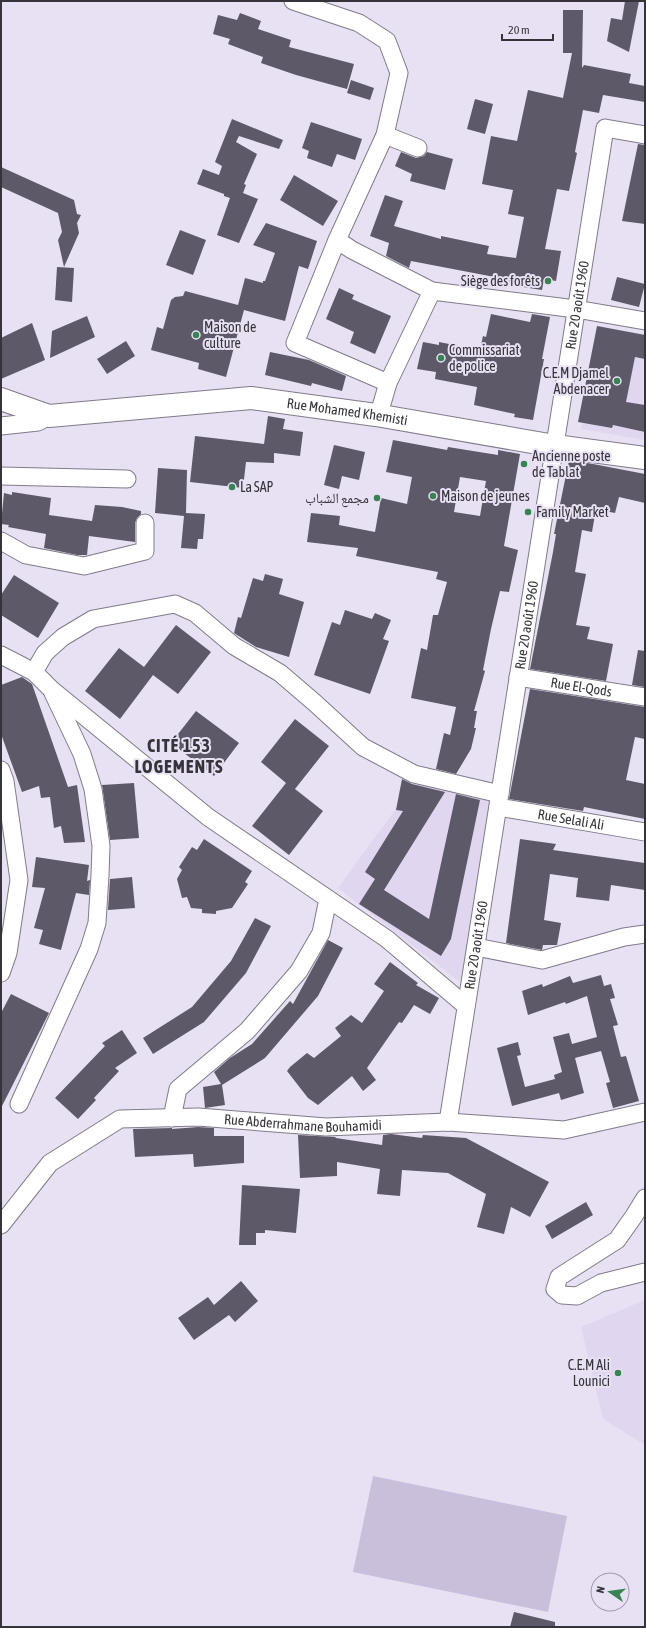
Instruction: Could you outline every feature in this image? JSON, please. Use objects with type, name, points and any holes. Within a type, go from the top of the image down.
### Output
[{"type":"main road","name":"Rue Mohamed Khemisti","points":[[49,416],[251,398],[376,415],[555,446],[645,458]]},
{"type":"main road","points":[[1,399],[49,416]]},
{"type":"street","points":[[293,1],[359,23],[387,41],[399,73],[385,135],[337,240],[296,343],[388,383]]},
{"type":"street","name":"Rue 20 août 1960","points":[[448,1122],[605,128],[645,134]]},
{"type":"street","points":[[385,135],[418,148]]},
{"type":"street","points":[[337,240],[352,250],[432,291],[576,309],[645,321]]},
{"type":"street","points":[[376,415],[381,407],[388,383],[432,291]]},
{"type":"street","points":[[1,426],[38,422],[49,416]]},
{"type":"street","points":[[1,476],[127,479]]},
{"type":"street","points":[[1,541],[26,555],[84,566],[145,551],[145,523]]},
{"type":"street","name":"Rue Selali Ali","points":[[34,672],[45,653],[62,637],[93,619],[175,604],[196,613],[234,646],[280,673],[363,747],[414,774],[499,800],[645,832]]},
{"type":"street","points":[[1,655],[34,672],[51,689],[208,817],[387,939],[466,1006]]},
{"type":"street","name":"Rue El-Qods","points":[[518,677],[645,697]]},
{"type":"street","points":[[19,1104],[89,949],[97,923],[100,846],[94,789],[82,754],[51,689]]},
{"type":"street","points":[[1,770],[19,880],[8,953],[1,973]]},
{"type":"street","points":[[172,1118],[178,1089],[247,1032],[299,971],[321,933],[328,899]]},
{"type":"street","points":[[476,947],[542,960],[624,937],[645,934]]},
{"type":"street","name":"Rue Abderrahmane Bouhamidi","points":[[1,1225],[50,1163],[120,1120],[198,1117],[326,1126],[448,1122],[564,1130],[645,1112]]},
{"type":"street","points":[[645,1198],[617,1240],[559,1277],[556,1289],[562,1295],[577,1296],[601,1283],[645,1272]]},
{"type":"shaded area","name":"C.E.M Djamel Abdenacer","points":[[598,326],[645,334],[645,440],[581,429]]},
{"type":"shaded area","points":[[414,784],[494,801],[460,982],[338,888]]},
{"type":"shaded area","name":"C.E.M Ali Lounici","points":[[645,1300],[645,1445],[603,1419],[581,1327]]},
{"type":"shaded area","points":[[373,1476],[567,1516],[548,1612],[353,1572]]},
{"type":"building","points":[[625,1],[639,1],[629,52],[607,41],[611,18],[622,20]]},
{"type":"building","points":[[563,10],[583,10],[582,68],[584,65],[631,74],[629,83],[645,86],[645,102],[603,95],[599,113],[583,110],[575,152],[577,153],[569,191],[557,189],[545,249],[561,251],[556,281],[544,279],[542,290],[504,284],[505,279],[411,261],[409,268],[386,256],[389,243],[370,236],[385,195],[403,201],[394,226],[441,239],[441,236],[489,246],[487,254],[516,258],[524,217],[508,214],[513,190],[482,184],[491,136],[517,141],[528,90],[563,98],[572,53],[563,53]]},
{"type":"building","points":[[240,13],[261,21],[258,29],[291,40],[289,47],[354,64],[347,89],[296,75],[261,63],[263,57],[228,44],[230,39],[213,34],[218,15],[237,20]]},
{"type":"building","points":[[351,80],[374,88],[370,100],[347,93]]},
{"type":"building","points":[[475,99],[493,104],[485,134],[467,129]]},
{"type":"building","points":[[232,119],[283,140],[279,149],[239,136],[236,142],[257,154],[244,184],[246,185],[243,193],[258,199],[239,243],[217,235],[230,198],[224,196],[224,194],[197,184],[203,169],[219,175],[222,166],[215,162]]},
{"type":"building","points":[[311,122],[362,139],[355,160],[337,154],[332,167],[307,158],[309,151],[302,148]]},
{"type":"building","points":[[638,144],[645,145],[645,224],[622,221]]},
{"type":"building","points":[[401,152],[416,158],[424,156],[427,152],[453,159],[445,190],[410,181],[412,174],[395,166]]},
{"type":"building","points":[[1,167],[74,200],[77,214],[81,215],[77,223],[79,233],[64,267],[58,240],[62,232],[58,213],[1,187]]},
{"type":"building","points":[[294,175],[338,201],[323,226],[280,200]]},
{"type":"building","points":[[266,223],[317,241],[308,269],[299,266],[285,321],[244,310],[226,377],[198,369],[199,363],[151,350],[157,327],[163,329],[171,300],[175,297],[183,296],[185,291],[238,305],[245,278],[263,283],[263,281],[265,281],[275,253],[253,245]]},
{"type":"building","points":[[180,230],[206,240],[193,275],[166,265]]},
{"type":"building","points":[[57,267],[74,268],[72,302],[55,300]]},
{"type":"building","points":[[617,277],[645,284],[639,307],[611,300]]},
{"type":"building","points":[[339,288],[354,295],[352,299],[391,316],[375,354],[350,343],[354,332],[326,319]]},
{"type":"building","points":[[491,314],[530,322],[532,314],[550,317],[533,420],[514,417],[515,414],[474,405],[477,387],[435,379],[436,372],[417,369],[423,342],[439,345],[439,342],[480,350],[483,336],[486,337]]},
{"type":"building","points":[[87,316],[95,337],[50,358],[52,331]]},
{"type":"building","points":[[32,323],[45,360],[1,379],[1,338]]},
{"type":"building","name":"C.E.M Djamel Abdenacer","points":[[597,326],[645,335],[645,359],[635,357],[626,402],[645,405],[645,432],[613,425],[612,428],[578,422]]},
{"type":"building","points":[[126,341],[135,356],[107,374],[97,359]]},
{"type":"building","points":[[270,352],[309,360],[346,376],[342,391],[312,383],[311,386],[265,375]]},
{"type":"building","points":[[268,416],[285,419],[283,429],[303,432],[300,456],[274,453],[274,463],[246,462],[243,488],[190,482],[195,436],[264,444]]},
{"type":"building","points":[[393,440],[447,450],[448,447],[498,455],[498,450],[520,454],[504,546],[518,550],[509,592],[500,591],[491,629],[483,670],[485,671],[474,711],[477,711],[474,728],[476,728],[471,749],[456,774],[436,769],[444,733],[450,735],[456,707],[411,698],[421,648],[427,650],[433,615],[438,615],[447,582],[436,579],[438,572],[356,556],[358,548],[307,542],[311,513],[340,516],[339,525],[375,532],[381,498],[407,504],[412,477],[386,472]],"holes":[[[460,477],[486,481],[480,516],[454,512]]]},
{"type":"building","points":[[334,445],[365,452],[359,480],[342,476],[339,489],[324,485]]},
{"type":"building","points":[[569,460],[645,474],[645,503],[619,497],[615,513],[596,509],[592,532],[582,530],[575,572],[586,574],[576,625],[590,627],[587,639],[613,644],[606,681],[530,669]]},
{"type":"building","points":[[158,468],[187,470],[186,513],[205,514],[203,539],[198,539],[197,549],[181,548],[184,516],[155,513]]},
{"type":"building","points":[[12,492],[51,498],[49,515],[92,521],[95,505],[122,507],[141,511],[141,514],[135,523],[135,542],[89,536],[87,555],[77,555],[44,548],[46,534],[8,527],[9,525],[1,524],[4,493],[12,495]]},
{"type":"building","points":[[265,574],[283,579],[279,594],[304,602],[289,657],[256,647],[234,633],[238,617],[241,618],[253,578],[263,581]]},
{"type":"building","points":[[14,575],[59,603],[38,638],[1,615],[1,595]]},
{"type":"building","points":[[345,610],[372,619],[375,613],[391,620],[383,639],[389,641],[370,694],[314,675],[332,622],[340,625]]},
{"type":"building","points":[[176,625],[211,652],[178,694],[153,675],[120,719],[85,691],[119,648],[144,667]]},
{"type":"building","points":[[638,650],[645,651],[645,687],[632,685]]},
{"type":"building","points":[[22,677],[32,684],[68,787],[77,785],[85,842],[64,843],[61,826],[54,828],[50,797],[41,798],[39,786],[22,792],[1,734],[1,685]]},
{"type":"building","points":[[530,689],[645,707],[645,739],[635,737],[626,780],[645,784],[645,819],[584,807],[583,811],[509,799]]},
{"type":"building","points":[[196,711],[239,743],[214,776],[171,743]]},
{"type":"building","points":[[295,719],[329,746],[295,789],[323,811],[289,855],[252,826],[286,783],[261,762]]},
{"type":"building","points":[[402,779],[412,784],[445,792],[384,890],[429,919],[456,794],[480,800],[451,939],[441,956],[359,904],[375,879],[365,872],[403,811],[396,810]]},
{"type":"building","points":[[134,783],[139,838],[110,840],[102,785]]},
{"type":"building","points":[[204,839],[252,871],[245,882],[248,884],[232,908],[216,911],[216,914],[202,913],[202,909],[191,908],[187,897],[182,898],[177,879],[182,870],[179,867],[192,847],[197,850]]},
{"type":"building","points":[[520,839],[556,844],[553,850],[645,863],[645,890],[611,885],[609,901],[576,897],[578,878],[550,874],[544,920],[561,923],[557,945],[543,945],[542,950],[506,943]]},
{"type":"building","points":[[36,857],[89,865],[87,881],[90,880],[89,895],[76,893],[61,950],[39,944],[43,930],[34,928],[45,888],[32,887]]},
{"type":"building","points":[[132,877],[135,908],[108,910],[110,879]]},
{"type":"building","points":[[255,918],[271,926],[246,973],[204,1022],[153,1054],[143,1038],[192,1007],[231,961]]},
{"type":"building","points":[[328,940],[343,948],[318,996],[265,1058],[222,1085],[225,1105],[205,1108],[203,1087],[221,1084],[214,1072],[230,1058],[252,1044],[290,1001],[293,1004]]},
{"type":"building","points":[[390,962],[418,983],[416,985],[439,998],[430,1014],[414,1005],[402,1023],[399,1022],[367,1068],[376,1080],[363,1091],[352,1076],[318,1105],[308,1098],[287,1071],[307,1053],[314,1058],[341,1036],[335,1028],[351,1015],[362,1023],[384,991],[374,984]]},
{"type":"building","points":[[601,975],[604,986],[611,984],[615,998],[610,999],[618,1025],[613,1026],[621,1057],[626,1056],[639,1101],[613,1108],[606,1083],[610,1082],[601,1051],[575,1058],[584,1093],[561,1100],[559,1093],[512,1106],[497,1048],[518,1042],[521,1055],[517,1056],[525,1087],[555,1079],[554,1075],[562,1072],[553,1037],[569,1033],[572,1044],[597,1037],[587,996],[528,1015],[522,991],[542,984],[543,987],[570,976],[573,983]]},
{"type":"building","points":[[11,994],[49,1013],[1,1108],[1,1013]]},
{"type":"building","points":[[122,1030],[137,1053],[115,1068],[119,1071],[94,1098],[96,1100],[78,1119],[55,1098],[105,1046],[102,1043]]},
{"type":"building","points":[[214,1128],[214,1136],[244,1136],[244,1163],[194,1167],[193,1154],[135,1157],[133,1129]]},
{"type":"building","points":[[391,1134],[422,1138],[423,1135],[466,1138],[549,1182],[530,1217],[511,1207],[504,1234],[477,1227],[486,1194],[448,1173],[402,1170],[400,1196],[377,1194],[380,1169],[337,1162],[337,1176],[300,1178],[298,1135],[335,1137],[382,1145],[383,1135]]},
{"type":"building","points":[[242,1185],[300,1189],[296,1233],[265,1230],[265,1233],[256,1233],[256,1245],[239,1245]]},
{"type":"building","points":[[586,1202],[593,1215],[552,1239],[545,1226]]},
{"type":"building","points":[[241,1281],[258,1301],[235,1322],[229,1315],[194,1340],[178,1318],[208,1297],[214,1305]]},
{"type":"building","points":[[514,1612],[555,1622],[555,1627],[510,1627]]},
{"type":"place","name":"Siège des forêts","points":[[548,281]]},
{"type":"place","name":"Maison de culture","points":[[196,335]]},
{"type":"place","name":"Commissariat de police","points":[[441,358]]},
{"type":"place","name":"C.E.M Djamel Abdenacer","points":[[617,381]]},
{"type":"place","name":"Ancienne poste de Tablat","points":[[524,464]]},
{"type":"place","name":"La SAP","points":[[232,487]]},
{"type":"place","name":"Maison de jeunes","points":[[433,496]]},
{"type":"place","name":"مجمع الشباب","points":[[377,498]]},
{"type":"place","name":"Family Market","points":[[528,512]]},
{"type":"place","name":"C.E.M Ali Lounici","points":[[618,1373]]},
{"type":"district","name":"CITÉ 153 LOGEMENTS","points":[[179,755]]}]
